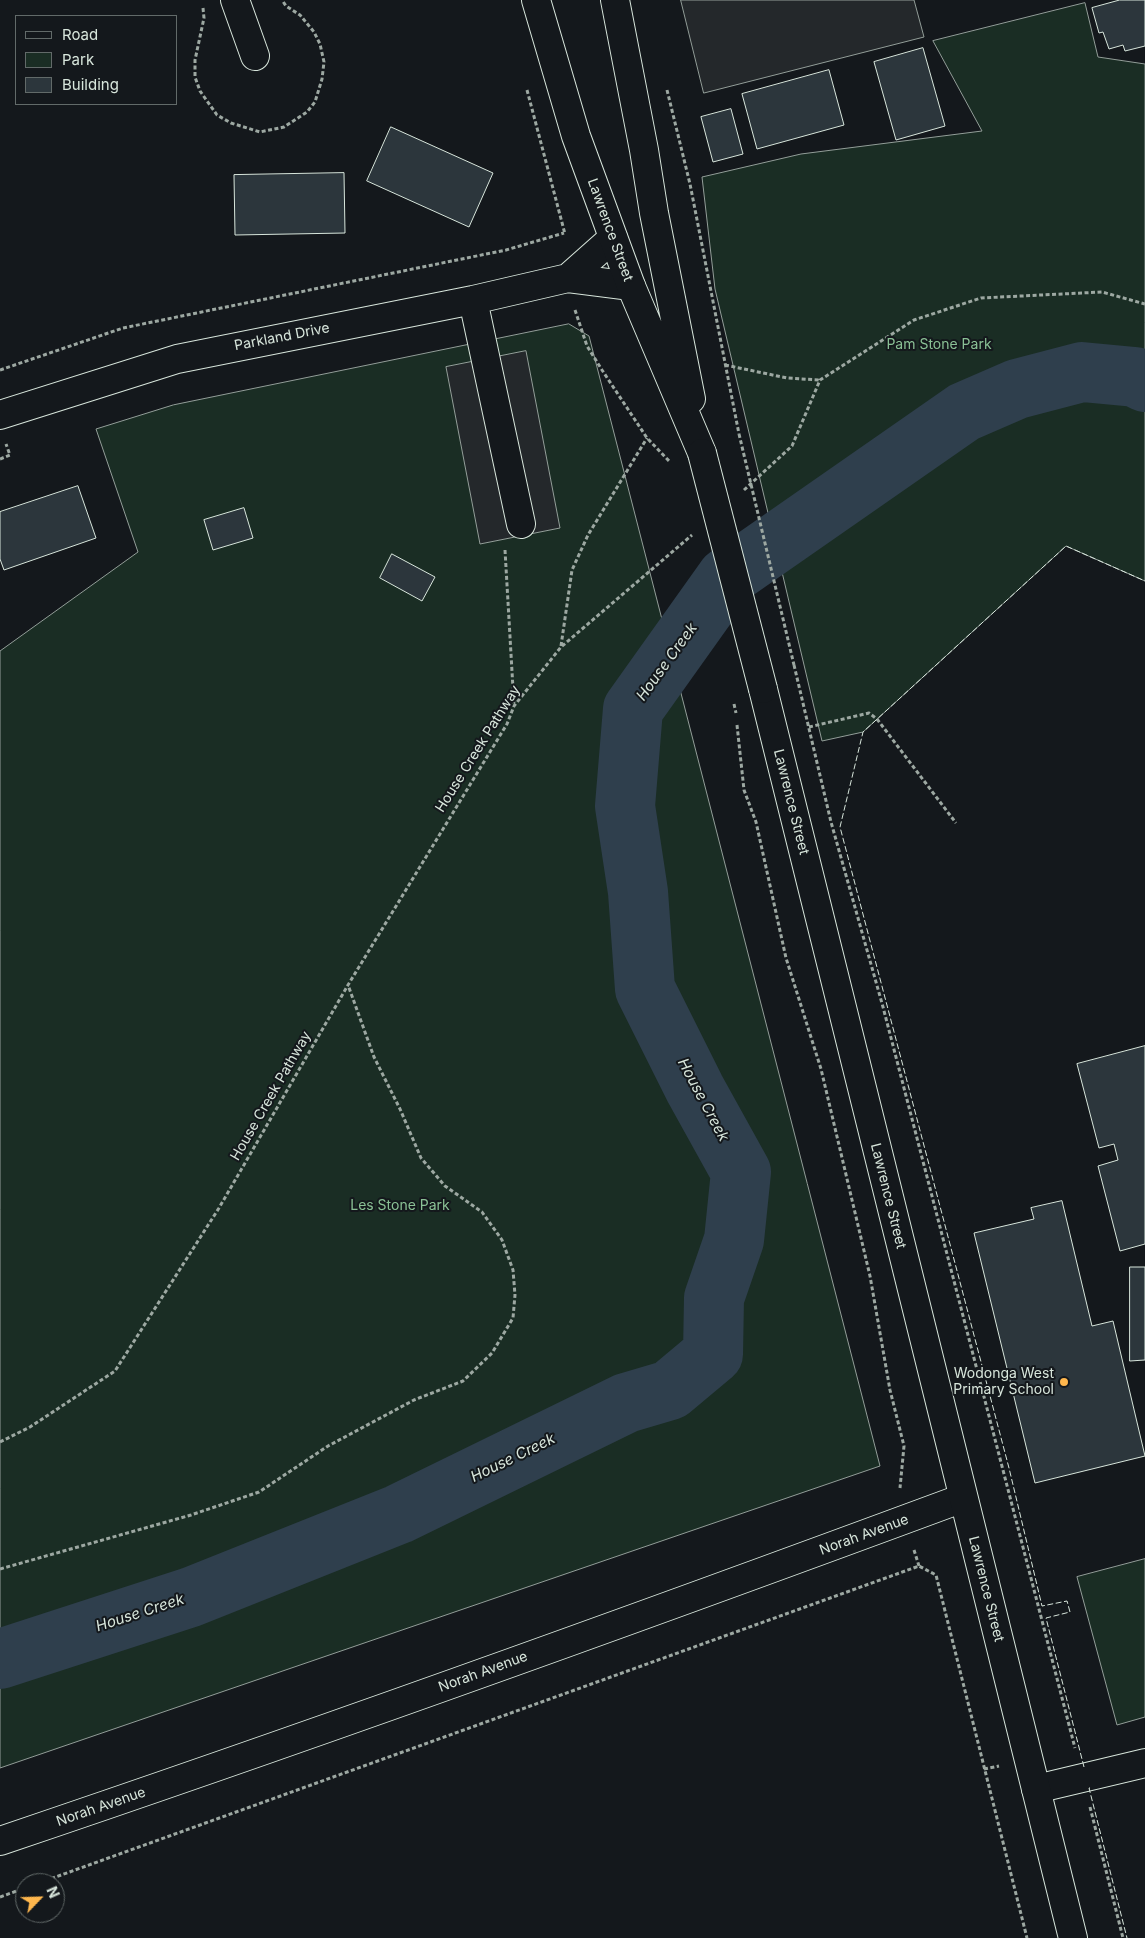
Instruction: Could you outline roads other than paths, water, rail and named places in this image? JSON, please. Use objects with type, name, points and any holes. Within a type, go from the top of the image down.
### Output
[{"type":"main road","points":[[235,0],[255,56]]},
{"type":"main road","name":"Lawrence Street","points":[[536,0],[576,136],[613,238],[631,286],[702,453]]},
{"type":"main road","name":"Lawrence Street","points":[[615,0],[702,453],[763,689],[1073,1938]]},
{"type":"main road","name":"Parkland Drive","points":[[568,278],[613,238]]},
{"type":"main road","points":[[631,286],[663,256]]},
{"type":"main road","name":"Parkland Drive","points":[[0,415],[177,359],[472,300],[568,278],[631,286]]},
{"type":"main road","points":[[472,300],[521,524]]},
{"type":"main road","name":"Norah Avenue","points":[[0,1840],[155,1788],[963,1498]]},
{"type":"main road","points":[[1036,1789],[1145,1762]]},
{"type":"waterway","name":"House Creek","points":[[0,1659],[191,1597],[399,1514],[626,1403],[670,1390],[713,1354],[714,1298],[734,1240],[741,1172],[695,1089],[645,989],[638,892],[625,806],[633,709],[727,577],[964,412],[1017,389],[1082,372],[1135,377],[1145,382]]},
{"type":"place","name":"Wodonga West Primary School","points":[[1064,1382]]},
{"type":"park label","name":"Pam Stone Park","points":[[939,345]]},
{"type":"park label","name":"Les Stone Park","points":[[400,1206]]}]
